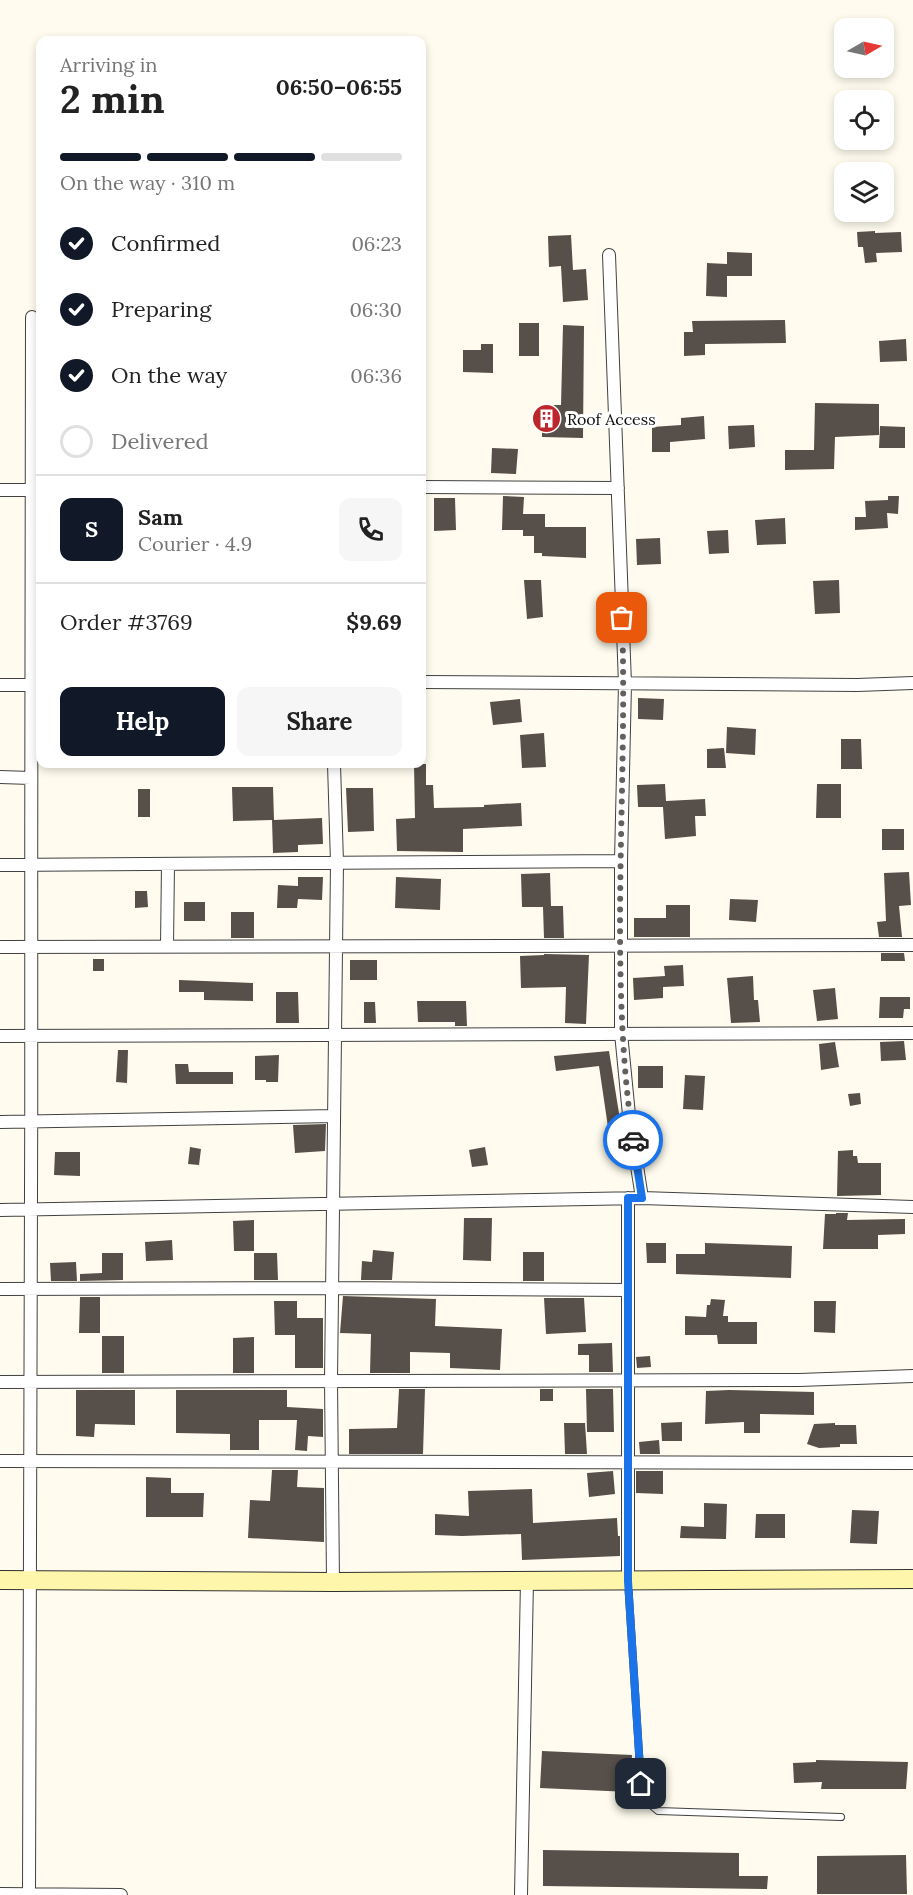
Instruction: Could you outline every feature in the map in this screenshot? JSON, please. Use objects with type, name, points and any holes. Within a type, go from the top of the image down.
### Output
[{"type":"street","points":[[609,255],[625,684],[621,861],[621,1033],[629,1115],[642,1198]]},
{"type":"street","points":[[29,1894],[32,1289],[31,778],[36,685],[36,490],[32,317]]},
{"type":"street","points":[[426,488],[618,488]]},
{"type":"street","points":[[0,490],[36,490]]},
{"type":"street","points":[[426,682],[857,685],[913,683]]},
{"type":"street","points":[[0,685],[36,685]]},
{"type":"street","points":[[333,1582],[331,1381],[337,863],[334,768]]},
{"type":"street","points":[[0,777],[31,778]]},
{"type":"street","points":[[0,865],[621,861]]},
{"type":"street","points":[[167,946],[168,864]]},
{"type":"street","points":[[0,946],[913,945]]},
{"type":"street","points":[[0,1036],[913,1032]]},
{"type":"street","points":[[0,1122],[334,1116]]},
{"type":"street","points":[[628,1198],[628,1581]]},
{"type":"street","points":[[0,1210],[628,1198],[913,1207]]},
{"type":"street","points":[[0,1289],[628,1290]]},
{"type":"street","points":[[0,1382],[798,1380],[913,1376]]},
{"type":"street","points":[[0,1461],[913,1463]]},
{"type":"street","points":[[0,1580],[333,1582],[913,1579]]},
{"type":"street","points":[[521,1895],[527,1580]]},
{"type":"street","points":[[0,1894],[122,1895]]},
{"type":"lane","points":[[628,1581],[641,1784],[645,1800],[658,1811],[841,1817]]},
{"type":"building","points":[[875,231],[875,233],[901,232],[902,252],[876,253],[877,262],[865,263],[863,247],[858,247],[857,232]]},
{"type":"building","points":[[571,235],[573,270],[586,269],[588,300],[563,302],[561,266],[549,267],[548,236]]},
{"type":"building","points":[[727,252],[752,253],[752,276],[727,276],[727,297],[706,296],[707,263],[727,264]]},
{"type":"building","points":[[785,320],[786,343],[705,344],[705,355],[684,356],[684,332],[693,332],[692,321]]},
{"type":"building","points":[[519,323],[539,323],[539,356],[519,356]]},
{"type":"building","points":[[563,325],[584,326],[583,438],[542,437],[542,405],[561,405]]},
{"type":"building","points":[[906,339],[907,361],[880,362],[879,341]]},
{"type":"building","points":[[481,344],[493,344],[493,373],[463,372],[463,350],[481,350]]},
{"type":"building","points":[[815,403],[879,404],[879,435],[835,437],[834,469],[785,470],[785,450],[814,450]]},
{"type":"building","points":[[704,416],[705,439],[670,442],[670,452],[652,452],[652,427],[681,425],[681,418]]},
{"type":"building","points":[[754,425],[755,447],[729,449],[728,426]]},
{"type":"building","points":[[880,426],[905,427],[905,448],[879,448]]},
{"type":"building","points":[[492,448],[518,449],[516,474],[491,473]]},
{"type":"building","points":[[503,496],[524,497],[523,514],[545,514],[545,527],[586,527],[586,558],[542,556],[542,553],[534,553],[534,536],[523,536],[523,530],[502,530]]},
{"type":"building","points":[[888,496],[899,496],[898,514],[887,513],[888,528],[855,530],[855,517],[866,517],[865,501],[888,500]]},
{"type":"building","points":[[434,498],[455,498],[456,530],[434,531]]},
{"type":"building","points":[[785,518],[786,544],[757,545],[755,520]]},
{"type":"building","points":[[728,530],[729,553],[709,554],[707,531]]},
{"type":"building","points":[[660,538],[661,564],[637,565],[636,539]]},
{"type":"building","points":[[524,580],[541,580],[543,617],[527,619]]},
{"type":"building","points":[[839,580],[840,613],[815,614],[813,581]]},
{"type":"building","points":[[638,698],[664,699],[663,720],[638,719]]},
{"type":"building","points":[[520,699],[522,722],[493,725],[490,702]]},
{"type":"building","points":[[727,727],[756,729],[755,755],[726,753]]},
{"type":"building","points":[[544,733],[546,767],[522,768],[520,735]]},
{"type":"building","points":[[841,739],[861,739],[862,769],[841,769]]},
{"type":"building","points":[[724,748],[726,768],[707,768],[707,749]]},
{"type":"building","points":[[414,768],[426,768],[426,785],[433,785],[434,808],[484,807],[484,805],[521,803],[522,826],[463,829],[463,852],[397,851],[396,819],[415,818]]},
{"type":"building","points":[[665,784],[666,801],[705,799],[706,816],[695,816],[696,836],[665,839],[663,807],[638,807],[637,785]]},
{"type":"building","points":[[817,784],[841,784],[841,818],[816,818]]},
{"type":"building","points":[[232,787],[273,787],[274,820],[322,818],[323,844],[298,845],[298,852],[273,853],[272,820],[233,821]]},
{"type":"building","points":[[346,788],[373,788],[374,831],[348,832]]},
{"type":"building","points":[[138,789],[150,789],[150,817],[138,817]]},
{"type":"building","points":[[882,829],[904,829],[904,850],[882,850]]},
{"type":"building","points":[[909,872],[911,905],[899,906],[902,937],[879,937],[877,922],[886,921],[884,873]]},
{"type":"building","points":[[550,873],[551,906],[563,906],[564,938],[544,938],[543,907],[522,907],[521,874]]},
{"type":"building","points":[[298,877],[323,877],[322,900],[298,899],[297,908],[277,908],[278,885],[298,886]]},
{"type":"building","points":[[396,877],[441,879],[440,910],[395,908]]},
{"type":"building","points":[[135,891],[147,891],[148,907],[135,908]]},
{"type":"building","points":[[730,899],[758,900],[756,922],[729,920]]},
{"type":"building","points":[[184,902],[205,902],[205,921],[184,921]]},
{"type":"building","points":[[666,905],[690,905],[690,937],[634,937],[634,918],[666,918]]},
{"type":"building","points":[[231,912],[254,912],[254,938],[231,938]]},
{"type":"building","points":[[881,953],[904,953],[905,961],[881,961]]},
{"type":"building","points":[[589,955],[586,1024],[565,1023],[566,987],[521,988],[520,956]]},
{"type":"building","points":[[93,959],[104,959],[104,971],[93,971]]},
{"type":"building","points":[[350,960],[377,960],[377,980],[350,980]]},
{"type":"building","points":[[683,965],[684,986],[663,987],[663,998],[634,1000],[633,978],[665,976],[664,966]]},
{"type":"building","points":[[753,976],[754,1000],[758,1000],[760,1022],[731,1023],[727,978]]},
{"type":"building","points":[[179,980],[253,983],[253,1001],[204,1000],[204,992],[179,992]]},
{"type":"building","points":[[835,988],[838,1019],[817,1021],[813,990]]},
{"type":"building","points":[[276,992],[298,992],[299,1023],[276,1023]]},
{"type":"building","points":[[880,997],[910,997],[910,1009],[904,1009],[903,1018],[879,1018]]},
{"type":"building","points":[[417,1001],[466,1001],[467,1026],[455,1026],[455,1022],[418,1022]]},
{"type":"building","points":[[364,1002],[375,1002],[376,1023],[364,1023]]},
{"type":"building","points":[[904,1041],[906,1060],[881,1061],[880,1042]]},
{"type":"building","points":[[835,1042],[839,1067],[821,1070],[819,1044]]},
{"type":"building","points":[[118,1050],[128,1050],[127,1083],[116,1082]]},
{"type":"building","points":[[609,1051],[622,1132],[609,1134],[599,1066],[556,1071],[554,1056]]},
{"type":"building","points":[[279,1055],[278,1082],[255,1080],[255,1056]]},
{"type":"building","points":[[175,1064],[188,1064],[189,1072],[233,1072],[233,1084],[176,1084]]},
{"type":"building","points":[[638,1066],[663,1066],[663,1088],[638,1088]]},
{"type":"building","points":[[685,1075],[705,1076],[703,1110],[683,1109]]},
{"type":"building","points":[[860,1093],[861,1104],[850,1106],[848,1094]]},
{"type":"building","points":[[326,1124],[325,1151],[295,1153],[293,1125]]},
{"type":"building","points":[[190,1147],[201,1149],[199,1165],[188,1164]]},
{"type":"building","points":[[485,1147],[488,1165],[472,1167],[469,1150]]},
{"type":"building","points":[[853,1150],[853,1156],[857,1156],[858,1163],[881,1163],[881,1195],[837,1196],[838,1151]]},
{"type":"building","points":[[55,1152],[80,1152],[80,1176],[54,1175]]},
{"type":"building","points":[[848,1213],[847,1220],[905,1219],[905,1234],[878,1235],[878,1249],[823,1249],[825,1214]]},
{"type":"building","points":[[464,1218],[492,1218],[491,1261],[463,1260]]},
{"type":"building","points":[[254,1220],[254,1251],[234,1251],[233,1221]]},
{"type":"building","points":[[172,1240],[173,1260],[146,1261],[145,1242]]},
{"type":"building","points":[[646,1243],[666,1243],[666,1263],[647,1263]]},
{"type":"building","points":[[705,1243],[792,1246],[791,1278],[676,1274],[676,1254],[705,1254]]},
{"type":"building","points":[[373,1250],[394,1252],[392,1280],[361,1280],[362,1261],[372,1262]]},
{"type":"building","points":[[523,1252],[544,1252],[544,1281],[523,1281]]},
{"type":"building","points":[[102,1253],[123,1253],[123,1280],[80,1281],[80,1274],[102,1273]]},
{"type":"building","points":[[254,1253],[277,1253],[278,1280],[254,1280]]},
{"type":"building","points":[[76,1262],[77,1281],[51,1281],[50,1263]]},
{"type":"building","points":[[343,1296],[436,1299],[435,1326],[502,1329],[500,1370],[450,1368],[450,1353],[410,1352],[410,1373],[370,1373],[371,1334],[340,1333]]},
{"type":"building","points":[[80,1297],[100,1297],[100,1333],[79,1333]]},
{"type":"building","points":[[544,1298],[584,1298],[586,1332],[546,1334]]},
{"type":"building","points":[[711,1299],[725,1300],[723,1316],[728,1316],[728,1322],[757,1322],[757,1344],[718,1344],[717,1335],[685,1335],[685,1316],[706,1317],[707,1305],[710,1305]]},
{"type":"building","points":[[274,1301],[297,1301],[297,1318],[323,1318],[323,1368],[295,1368],[295,1335],[275,1335]]},
{"type":"building","points":[[814,1301],[836,1301],[835,1333],[814,1332]]},
{"type":"building","points":[[102,1336],[124,1336],[124,1373],[102,1373]]},
{"type":"building","points":[[254,1337],[254,1373],[233,1373],[233,1338]]},
{"type":"building","points":[[612,1343],[613,1372],[589,1372],[589,1355],[578,1355],[578,1344]]},
{"type":"building","points":[[650,1356],[651,1367],[637,1368],[636,1357]]},
{"type":"building","points":[[399,1389],[425,1389],[423,1454],[349,1454],[349,1429],[397,1428]]},
{"type":"building","points":[[540,1389],[553,1389],[553,1401],[540,1401]]},
{"type":"building","points":[[586,1389],[613,1389],[614,1432],[587,1432]]},
{"type":"building","points":[[76,1390],[135,1390],[135,1425],[95,1424],[94,1437],[76,1436]]},
{"type":"building","points":[[176,1390],[287,1390],[287,1407],[323,1409],[323,1437],[308,1436],[307,1451],[295,1450],[297,1420],[259,1420],[259,1450],[230,1450],[230,1434],[176,1433]]},
{"type":"building","points":[[706,1391],[814,1392],[814,1415],[760,1414],[760,1433],[744,1433],[744,1422],[705,1424]]},
{"type":"building","points":[[682,1422],[682,1441],[662,1441],[661,1423]]},
{"type":"building","points":[[564,1423],[585,1423],[587,1454],[565,1454]]},
{"type":"building","points":[[835,1423],[835,1425],[856,1425],[857,1444],[819,1448],[807,1444],[814,1424]]},
{"type":"building","points":[[659,1440],[660,1454],[640,1454],[639,1442]]},
{"type":"building","points":[[272,1470],[298,1470],[297,1487],[324,1488],[324,1542],[248,1538],[250,1500],[270,1501]]},
{"type":"building","points":[[613,1471],[615,1494],[589,1497],[587,1473]]},
{"type":"building","points":[[636,1471],[663,1471],[663,1494],[636,1493]]},
{"type":"building","points":[[146,1477],[171,1478],[171,1493],[204,1493],[203,1517],[146,1517]]},
{"type":"building","points":[[532,1489],[533,1523],[617,1518],[620,1556],[522,1560],[521,1534],[435,1535],[435,1514],[469,1516],[468,1491]]},
{"type":"building","points":[[704,1503],[727,1504],[726,1539],[680,1538],[681,1526],[704,1527]]},
{"type":"building","points":[[852,1510],[879,1511],[877,1544],[850,1543]]},
{"type":"building","points":[[756,1514],[785,1514],[785,1538],[755,1538]]},
{"type":"building","points":[[542,1751],[632,1755],[630,1792],[540,1788]]},
{"type":"building","points":[[816,1760],[908,1762],[906,1789],[821,1789],[822,1782],[794,1783],[793,1763],[816,1762]]},
{"type":"building","points":[[543,1850],[739,1853],[739,1876],[768,1876],[767,1889],[543,1886]]},
{"type":"building","points":[[906,1855],[907,1894],[817,1894],[817,1856]]},
{"type":"way so far","points":[[622,618],[625,684],[621,861],[621,1033],[633,1140]]},
{"type":"place","name":"Roof Access","points":[[546,419]]},
{"type":"route","points":[[633,1140],[642,1198],[628,1198],[628,1581],[641,1784]]}]
